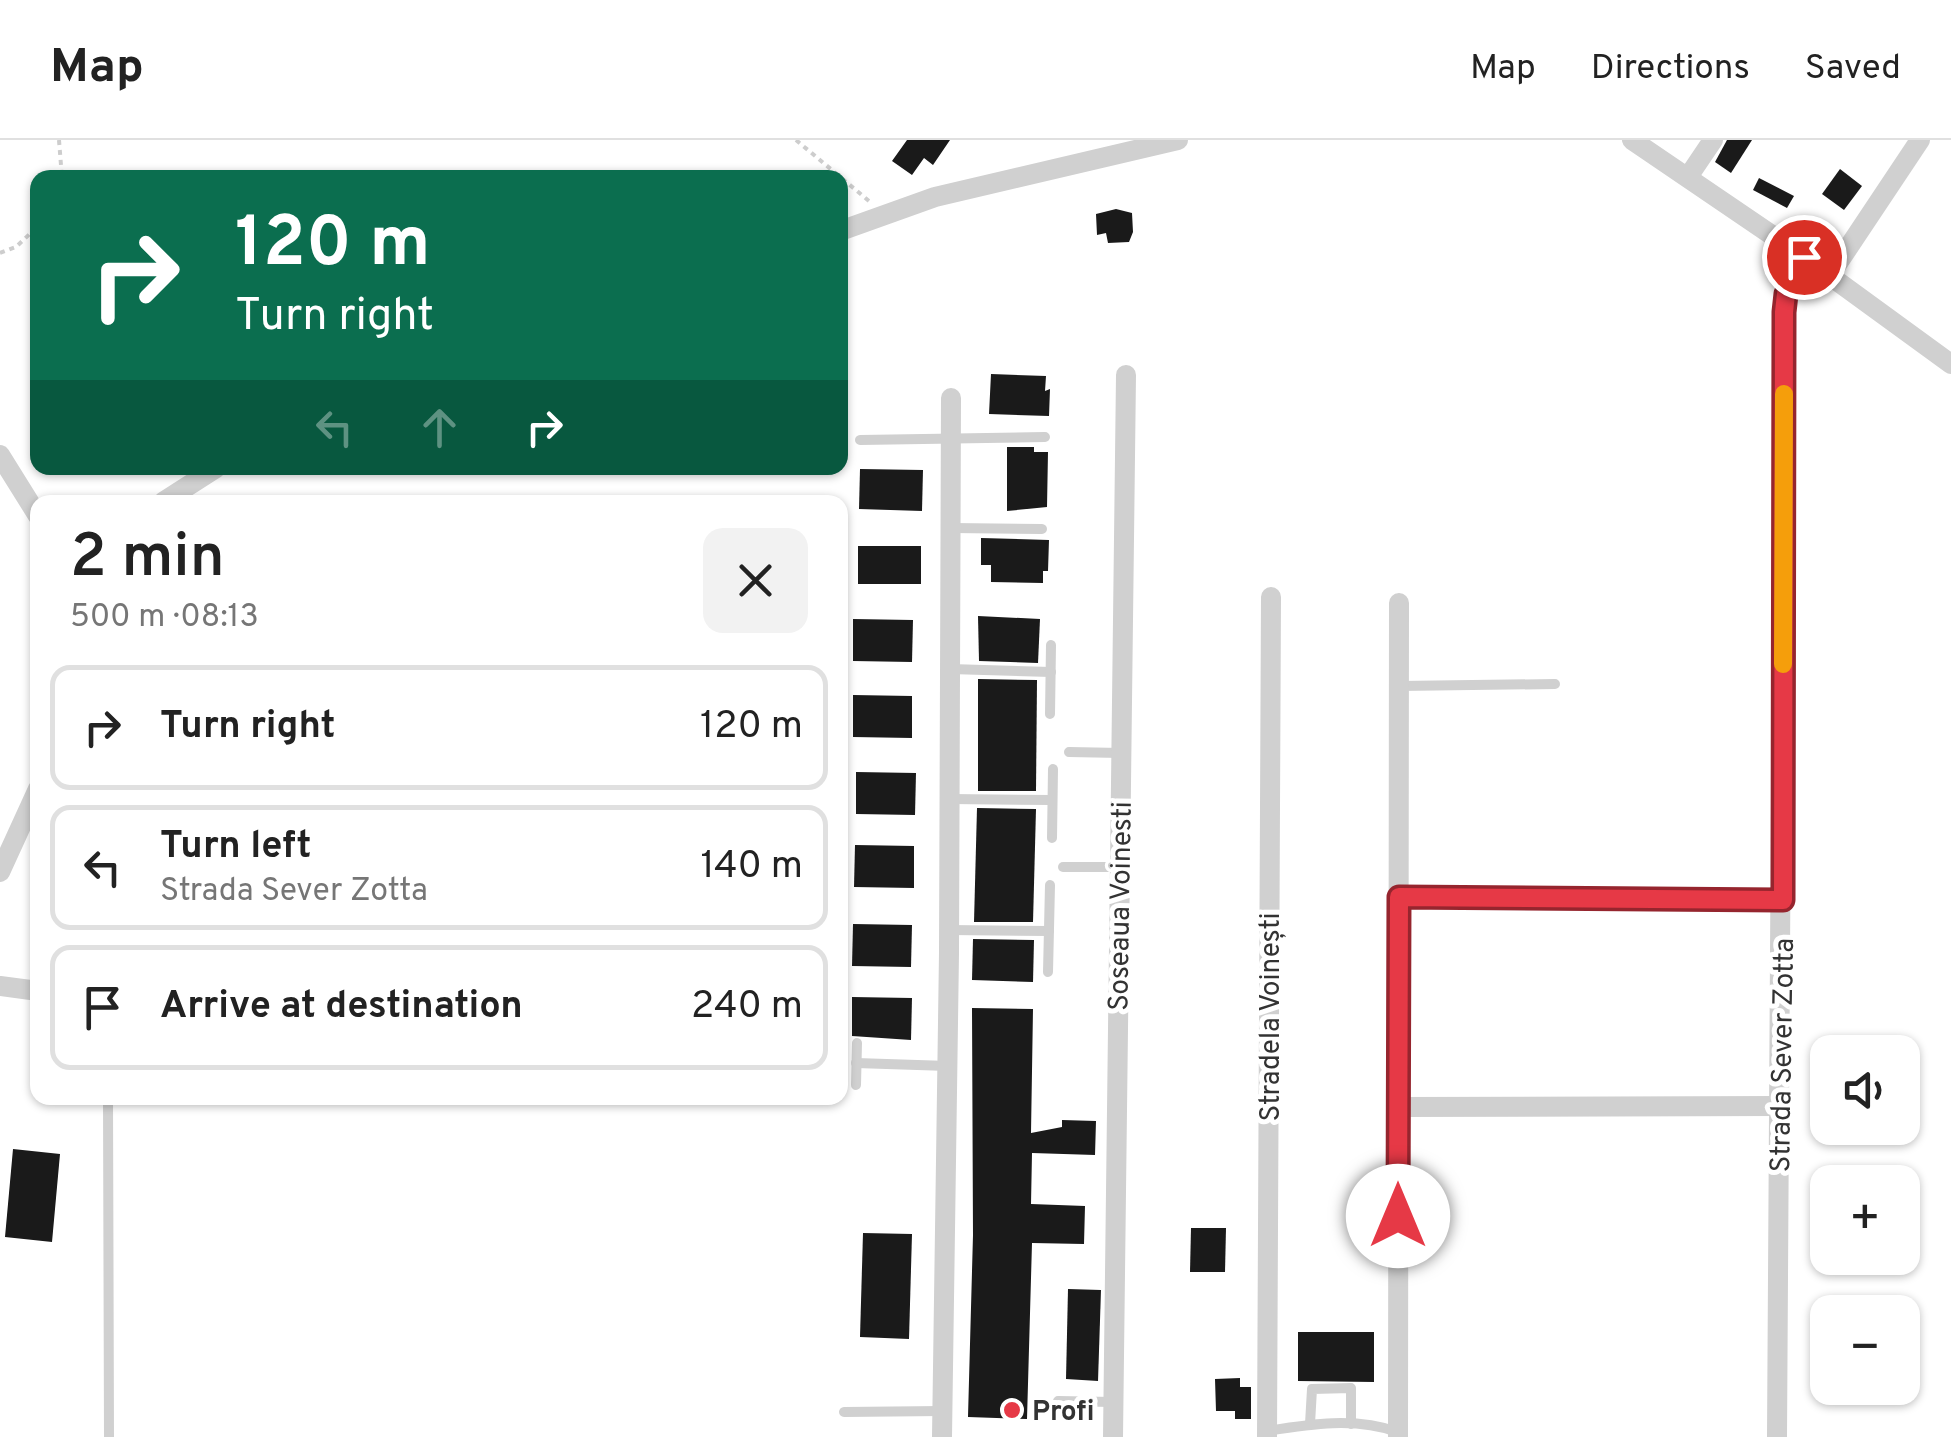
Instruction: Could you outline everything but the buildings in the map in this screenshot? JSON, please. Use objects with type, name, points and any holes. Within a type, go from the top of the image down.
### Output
[{"type":"street","points":[[848,228],[935,196],[1178,140]]},
{"type":"street","points":[[1632,140],[1830,275],[1951,364]]},
{"type":"street","points":[[1688,177],[1713,140]]},
{"type":"street","points":[[1830,275],[1920,140]]},
{"type":"street","name":"Strada Sever Zotta","points":[[1777,1437],[1784,312],[1786,294],[1804,257]]},
{"type":"street","name":"Soseaua Voinesti","points":[[1113,1437],[1126,375]]},
{"type":"street","points":[[942,1437],[950,930],[951,398]]},
{"type":"street","points":[[0,455],[30,503]]},
{"type":"street","points":[[174,495],[205,475]]},
{"type":"street","name":"Stradela Voinești","points":[[1267,1434],[1271,596]]},
{"type":"street","points":[[1398,603],[1398,1435]]},
{"type":"street","points":[[0,872],[30,807]]},
{"type":"street","points":[[1399,897],[1783,900]]},
{"type":"street","points":[[0,986],[30,990]]},
{"type":"street","points":[[1397,1108],[1780,1106]]},
{"type":"lane","points":[[860,440],[1045,437]]},
{"type":"lane","points":[[950,528],[1042,529]]},
{"type":"lane","points":[[1050,714],[1052,645]]},
{"type":"lane","points":[[950,669],[1052,672]]},
{"type":"lane","points":[[1400,683],[1555,684]]},
{"type":"lane","points":[[1069,752],[1122,753]]},
{"type":"lane","points":[[1052,838],[1053,769]]},
{"type":"lane","points":[[950,799],[1052,800]]},
{"type":"lane","points":[[1062,867],[1120,866]]},
{"type":"lane","points":[[1048,972],[1050,885]]},
{"type":"lane","points":[[950,930],[1049,931]]},
{"type":"lane","points":[[856,1086],[857,1043]]},
{"type":"lane","points":[[856,1063],[948,1066]]},
{"type":"lane","points":[[108,1105],[109,1437]]},
{"type":"lane","points":[[1310,1424],[1312,1389],[1351,1388],[1352,1424]]},
{"type":"lane","points":[[1058,1401],[1113,1402]]},
{"type":"lane","points":[[844,1412],[942,1411]]},
{"type":"lane","points":[[1267,1434],[1310,1424],[1375,1424],[1398,1435]]},
{"type":"path","points":[[59,140],[61,170]]},
{"type":"path","points":[[796,140],[832,170]]},
{"type":"path","points":[[848,183],[886,215]]},
{"type":"path","points":[[0,253],[16,247],[30,234]]},
{"type":"slow traffic","points":[[1783,664],[1784,394]]},
{"type":"place","name":"Profi","points":[[1012,1410]]},
{"type":"route","points":[[1398,1216],[1399,897],[1783,900],[1784,312],[1786,294],[1804,257]]}]
